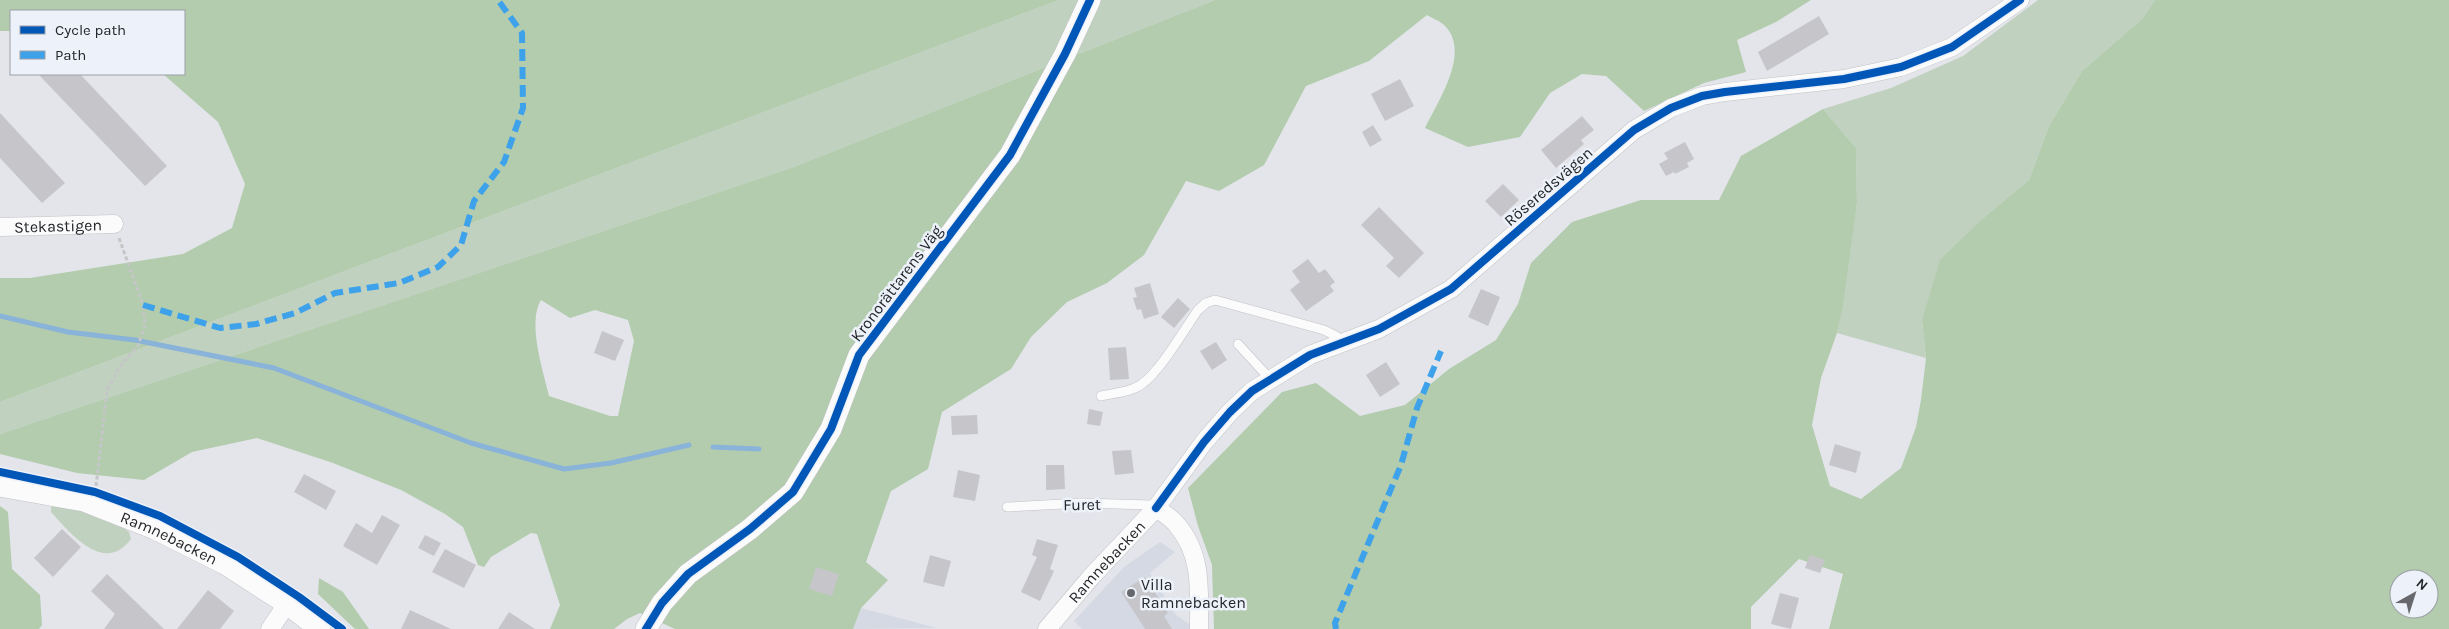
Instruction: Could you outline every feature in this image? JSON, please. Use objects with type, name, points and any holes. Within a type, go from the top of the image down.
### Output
[{"type":"street","name":"Kronorättarens Väg","points":[[646,629],[662,603],[688,574],[750,529],[794,492],[831,429],[859,356],[1010,155],[1065,54],[1090,0]]},
{"type":"street","name":"Röseredsvägen","points":[[1156,508],[1204,442],[1230,412],[1252,391],[1310,355],[1379,329],[1452,289],[1634,130],[1671,108],[1686,101],[1718,93],[1844,79],[1901,67],[1952,46],[2020,0]]},
{"type":"street","name":"Stekastigen","points":[[0,227],[114,224]]},
{"type":"street","name":"Ramnebacken","points":[[0,486],[84,501],[155,529],[225,564],[287,604],[320,629]]},
{"type":"street","name":"Ramnebacken","points":[[1047,629],[1091,577],[1156,508],[1177,524],[1195,556],[1199,577],[1199,629]]},
{"type":"street","points":[[270,629],[287,604]]},
{"type":"lane","points":[[1101,396],[1130,390],[1142,384],[1152,374],[1198,310],[1206,303],[1215,300],[1324,330],[1336,336],[1343,344]]},
{"type":"lane","points":[[1238,344],[1271,380]]},
{"type":"lane","name":"Furet","points":[[1007,507],[1082,503],[1151,505],[1156,508]]},
{"type":"path","points":[[96,492],[108,391],[120,366],[138,346],[145,325],[143,305],[114,224]]},
{"type":"shaded area","name":"Villa Ramnebacken","points":[[1160,542],[1175,552],[1150,573],[1175,614],[1193,627],[1193,629],[1082,629],[1074,621],[1124,567]]},
{"type":"shaded area","points":[[861,608],[937,628],[853,629]]},
{"type":"green space","points":[[0,0],[1059,0],[0,402],[0,278],[30,278],[183,254],[232,228],[245,184],[218,122],[164,75],[185,75],[185,10],[10,10],[10,31],[0,31]]},
{"type":"green space","points":[[1059,0],[1215,0],[791,168],[0,434],[0,402]]},
{"type":"green space","points":[[1215,0],[1811,0],[1776,22],[1737,40],[1746,72],[1704,83],[1644,111],[1606,76],[1582,74],[1550,93],[1520,137],[1468,147],[1425,128],[1450,76],[1455,48],[1452,36],[1444,25],[1427,15],[1369,61],[1306,86],[1264,165],[1219,191],[1186,181],[1144,255],[1107,283],[1067,302],[1031,337],[1011,369],[942,412],[928,469],[891,491],[866,562],[888,580],[861,608],[853,629],[675,629],[640,613],[627,619],[614,629],[550,629],[560,605],[537,534],[531,533],[491,557],[484,567],[478,565],[463,527],[445,514],[401,490],[333,463],[257,438],[192,452],[144,480],[77,473],[0,454],[0,434],[791,168]],"holes":[[[541,300],[570,318],[595,310],[628,320],[634,341],[618,416],[610,416],[549,396],[536,334],[537,310]]]},
{"type":"green space","points":[[2038,0],[2155,0],[2142,19],[2082,71],[2049,126],[2029,180],[1982,219],[1922,320],[1926,358],[1837,333],[1857,203],[1856,148],[1823,109],[1891,88],[1963,56]]},
{"type":"green space","points":[[2155,0],[2449,0],[2449,629],[1829,629],[1843,574],[1799,559],[1751,607],[1751,629],[1214,629],[1212,565],[1198,526],[1188,488],[1282,392],[1316,383],[1360,416],[1405,405],[1449,369],[1496,340],[1518,304],[1531,263],[1572,222],[1641,200],[1719,200],[1741,156],[1823,109],[1856,148],[1857,203],[1843,305],[1837,333],[1821,378],[1812,425],[1830,486],[1861,499],[1901,468],[1916,427],[1926,358],[1922,320],[1940,260],[1982,219],[2029,180],[2049,126],[2082,71],[2142,19]]},
{"type":"green space","points":[[0,506],[8,512],[12,569],[40,595],[42,625],[39,629],[0,629]]},
{"type":"green space","points":[[54,506],[104,517],[129,532],[131,539],[121,549],[110,553],[99,552],[88,547],[68,531],[51,512],[51,507]]},
{"type":"green space","points":[[319,578],[343,592],[369,629],[355,629],[318,594]]},
{"type":"building","points":[[1819,16],[1829,34],[1767,71],[1758,52]]},
{"type":"building","points":[[39,75],[81,75],[167,166],[145,186]]},
{"type":"building","points":[[1400,79],[1414,106],[1385,121],[1371,94]]},
{"type":"building","points":[[0,113],[65,183],[42,203],[0,158]]},
{"type":"building","points":[[1582,116],[1594,130],[1581,140],[1584,144],[1556,168],[1541,150]]},
{"type":"building","points":[[1373,125],[1382,140],[1370,147],[1362,132]]},
{"type":"building","points":[[1685,142],[1694,159],[1687,163],[1689,167],[1666,176],[1659,164],[1668,159],[1664,153]]},
{"type":"building","points":[[1503,184],[1519,200],[1501,217],[1485,201]]},
{"type":"building","points":[[1379,207],[1424,253],[1399,278],[1386,266],[1394,258],[1361,225]]},
{"type":"building","points":[[1308,259],[1319,273],[1325,269],[1335,282],[1330,286],[1334,291],[1306,311],[1290,290],[1300,282],[1292,271]]},
{"type":"building","points":[[1150,283],[1159,314],[1144,319],[1141,309],[1137,310],[1133,298],[1137,297],[1134,288]]},
{"type":"building","points":[[1481,289],[1500,297],[1488,326],[1468,317]]},
{"type":"building","points":[[1178,298],[1190,309],[1174,328],[1161,317]]},
{"type":"building","points":[[602,331],[624,340],[615,361],[594,353]]},
{"type":"building","points":[[1216,342],[1227,360],[1212,370],[1200,351]]},
{"type":"building","points":[[1126,347],[1129,379],[1110,380],[1108,348]]},
{"type":"building","points":[[1386,362],[1400,384],[1380,397],[1366,375]]},
{"type":"building","points":[[1089,409],[1103,412],[1100,426],[1087,424]]},
{"type":"building","points":[[977,415],[978,434],[952,435],[951,416]]},
{"type":"building","points":[[1835,444],[1861,452],[1856,473],[1829,465]]},
{"type":"building","points":[[1131,450],[1134,473],[1115,475],[1112,451]]},
{"type":"building","points":[[1046,465],[1064,465],[1065,489],[1046,490]]},
{"type":"building","points":[[958,470],[980,475],[975,501],[953,497]]},
{"type":"building","points":[[304,474],[336,491],[326,510],[294,492]]},
{"type":"building","points":[[382,515],[400,525],[377,565],[343,546],[356,523],[372,533]]},
{"type":"building","points":[[62,529],[81,547],[53,577],[34,558]]},
{"type":"building","points":[[425,535],[441,543],[434,556],[418,548]]},
{"type":"building","points":[[1037,539],[1058,545],[1050,569],[1054,571],[1040,601],[1021,592],[1037,557],[1032,555]]},
{"type":"building","points":[[445,549],[476,565],[464,588],[432,572]]},
{"type":"building","points":[[930,555],[951,561],[944,587],[923,582]]},
{"type":"building","points":[[1810,555],[1825,560],[1820,573],[1805,568]]},
{"type":"building","points":[[816,567],[839,574],[832,596],[809,589]]},
{"type":"building","points":[[107,574],[164,629],[104,629],[115,614],[91,591]]},
{"type":"building","points":[[1145,577],[1168,613],[1164,616],[1172,629],[1145,629],[1121,592]]},
{"type":"building","points":[[208,590],[234,611],[220,629],[177,629]]},
{"type":"building","points":[[1780,593],[1799,598],[1791,629],[1771,624]]},
{"type":"building","points":[[410,610],[451,629],[401,629]]},
{"type":"building","points":[[509,612],[535,629],[498,629]]},
{"type":"waterway","points":[[0,316],[68,332],[135,340],[274,368],[471,443],[564,469],[611,463],[689,445]]},
{"type":"waterway","points":[[713,447],[759,449]]},
{"type":"marked path","points":[[143,305],[220,328],[256,324],[295,313],[335,293],[399,283],[438,267],[461,245],[474,201],[504,162],[523,108],[522,33],[498,0]]},
{"type":"marked path","points":[[1336,629],[1335,623],[1401,465],[1417,408],[1441,351]]},
{"type":"cycle path","points":[[646,629],[662,603],[688,574],[750,529],[793,492],[831,429],[859,355],[1010,155],[1065,54],[1090,0]]},
{"type":"cycle path","points":[[1156,508],[1204,442],[1230,412],[1252,391],[1310,355],[1379,329],[1451,289],[1634,130],[1671,108],[1702,96],[1844,79],[1901,67],[1952,47],[2020,0]]},
{"type":"cycle path","points":[[0,472],[95,492],[160,516],[238,557],[299,597],[342,629]]},
{"type":"place","name":"Villa Ramnebacken","points":[[1131,593]]}]
